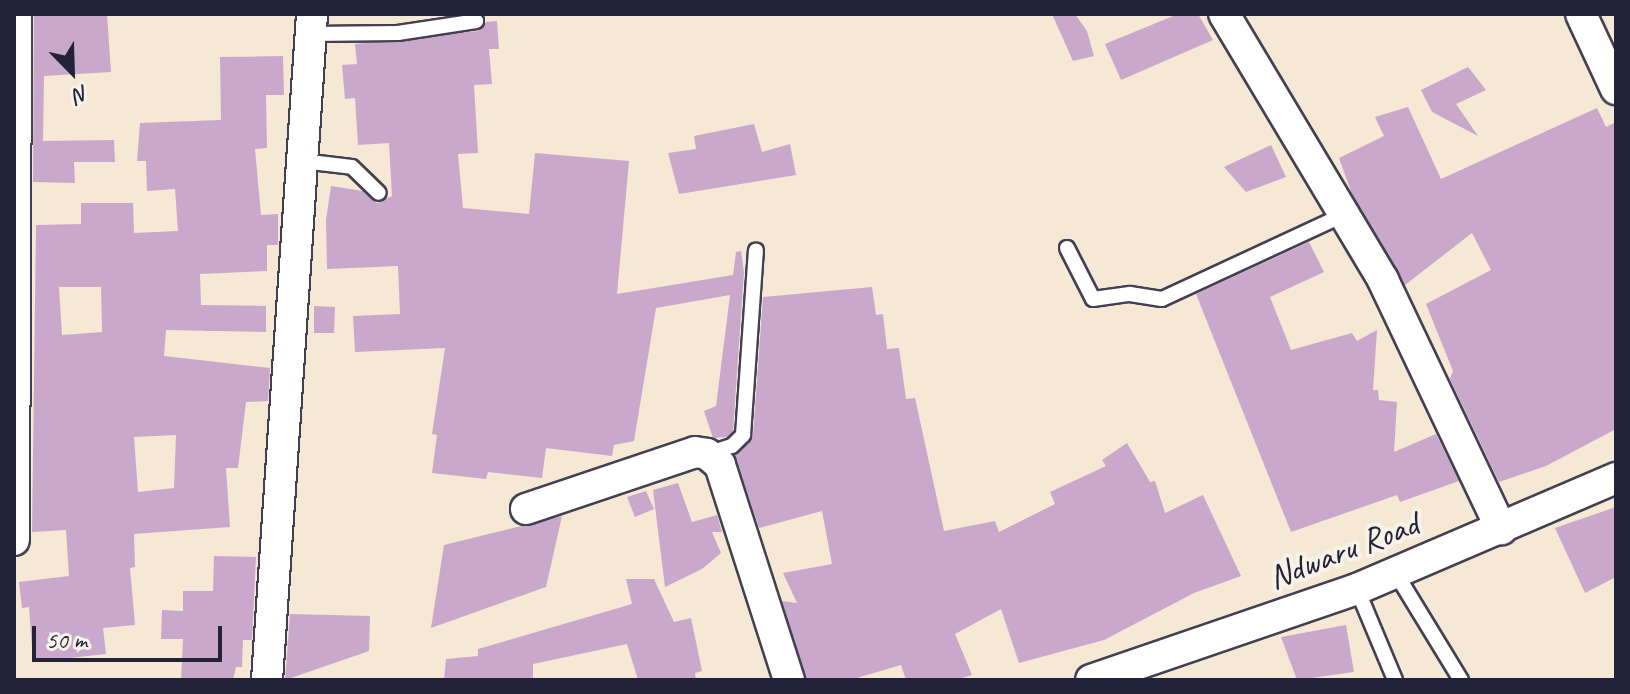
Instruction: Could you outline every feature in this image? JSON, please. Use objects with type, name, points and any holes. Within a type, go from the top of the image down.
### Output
[{"type":"street","points":[[14,540],[16,14]]},
{"type":"street","points":[[1224,14],[1417,347],[1501,529]]},
{"type":"street","points":[[1581,14],[1616,89]]},
{"type":"street","points":[[267,680],[312,24]]},
{"type":"street","points":[[526,509],[695,452],[707,454],[723,475],[789,680]]},
{"type":"street","name":"Ndwaru Road","points":[[1091,680],[1357,589],[1616,478]]},
{"type":"lane","points":[[312,24],[398,33],[476,21]]},
{"type":"lane","points":[[302,161],[352,167],[379,193]]},
{"type":"lane","points":[[1067,248],[1093,299],[1130,294],[1162,299],[1343,215]]},
{"type":"lane","points":[[707,454],[732,446],[743,435],[756,250]]},
{"type":"lane","points":[[1395,572],[1461,680]]},
{"type":"lane","points":[[1357,589],[1395,680]]},
{"type":"building","points":[[34,14],[107,14],[111,72],[44,76],[43,141],[114,140],[115,162],[74,162],[75,183],[33,182]]},
{"type":"building","points":[[1052,14],[1075,14],[1087,31],[1094,56],[1073,61]]},
{"type":"building","points":[[1178,14],[1198,14],[1213,40],[1121,80],[1105,44]]},
{"type":"building","points":[[497,21],[499,49],[489,49],[492,84],[474,85],[478,153],[458,154],[463,208],[529,214],[535,153],[629,161],[617,294],[733,275],[736,252],[741,251],[744,272],[733,431],[727,437],[713,438],[704,411],[716,406],[730,295],[656,308],[634,441],[614,445],[612,456],[546,448],[542,478],[488,472],[486,479],[432,473],[437,435],[432,434],[445,348],[355,352],[353,316],[400,314],[398,266],[327,269],[326,220],[331,186],[363,191],[377,203],[392,196],[389,143],[358,145],[355,98],[345,99],[342,65],[357,64],[355,44],[478,31],[486,22]]},
{"type":"building","points":[[283,56],[284,95],[266,95],[267,148],[255,149],[261,215],[278,214],[278,245],[267,245],[267,271],[200,274],[201,305],[266,306],[266,332],[166,330],[164,356],[270,368],[268,401],[246,402],[238,468],[226,468],[230,527],[134,534],[135,567],[130,568],[135,625],[103,628],[106,654],[33,662],[29,607],[22,608],[19,582],[69,576],[66,530],[32,532],[36,225],[81,224],[81,203],[133,203],[134,233],[178,231],[175,189],[147,191],[146,161],[137,161],[140,123],[221,120],[220,57]],"holes":[[[59,287],[101,287],[102,332],[62,335]],[[176,435],[174,488],[138,492],[134,437]]]},
{"type":"building","points":[[1468,67],[1486,90],[1456,104],[1478,136],[1432,112],[1421,90]]},
{"type":"building","points":[[1408,107],[1441,179],[1597,108],[1606,127],[1616,122],[1616,429],[1546,466],[1499,482],[1450,379],[1453,371],[1426,304],[1491,270],[1472,233],[1405,285],[1352,194],[1339,158],[1384,136],[1375,117]]},
{"type":"building","points":[[754,124],[762,152],[790,144],[796,175],[679,194],[668,153],[696,149],[694,136]]},
{"type":"building","points":[[1271,145],[1286,177],[1246,192],[1224,167]]},
{"type":"building","points":[[1309,242],[1324,272],[1270,297],[1291,350],[1352,333],[1357,341],[1377,330],[1373,390],[1378,390],[1379,400],[1397,402],[1394,452],[1436,434],[1459,481],[1400,502],[1397,495],[1291,532],[1196,294]]},
{"type":"building","points":[[872,287],[876,315],[883,314],[887,349],[899,348],[906,399],[915,398],[944,531],[995,521],[999,532],[1055,504],[1050,492],[1106,466],[1102,460],[1127,443],[1150,482],[1155,481],[1165,513],[1203,495],[1241,576],[1194,593],[1104,640],[1019,663],[1001,609],[955,634],[972,675],[955,680],[906,680],[901,665],[850,680],[806,680],[782,601],[797,603],[783,573],[832,564],[822,511],[759,528],[735,456],[753,436],[763,297]]},
{"type":"building","points":[[314,306],[335,307],[334,333],[314,333]]},
{"type":"building","points":[[678,483],[692,522],[717,515],[722,532],[712,532],[721,553],[702,569],[665,587],[653,490]]},
{"type":"building","points":[[646,491],[654,509],[635,517],[627,497]]},
{"type":"building","points":[[1616,507],[1616,577],[1585,593],[1555,528]]},
{"type":"building","points":[[562,516],[546,587],[431,628],[444,545]]},
{"type":"building","points":[[214,556],[256,557],[252,640],[243,640],[242,667],[236,667],[233,680],[181,680],[183,639],[161,639],[162,610],[183,611],[183,591],[213,591]]},
{"type":"building","points":[[626,579],[654,579],[674,622],[691,618],[702,671],[695,673],[696,680],[638,680],[627,644],[533,664],[533,680],[444,680],[446,659],[478,656],[478,649],[632,604]]},
{"type":"building","points":[[290,614],[370,616],[369,651],[285,680]]},
{"type":"building","points":[[1346,625],[1354,672],[1297,680],[1281,637]]}]
